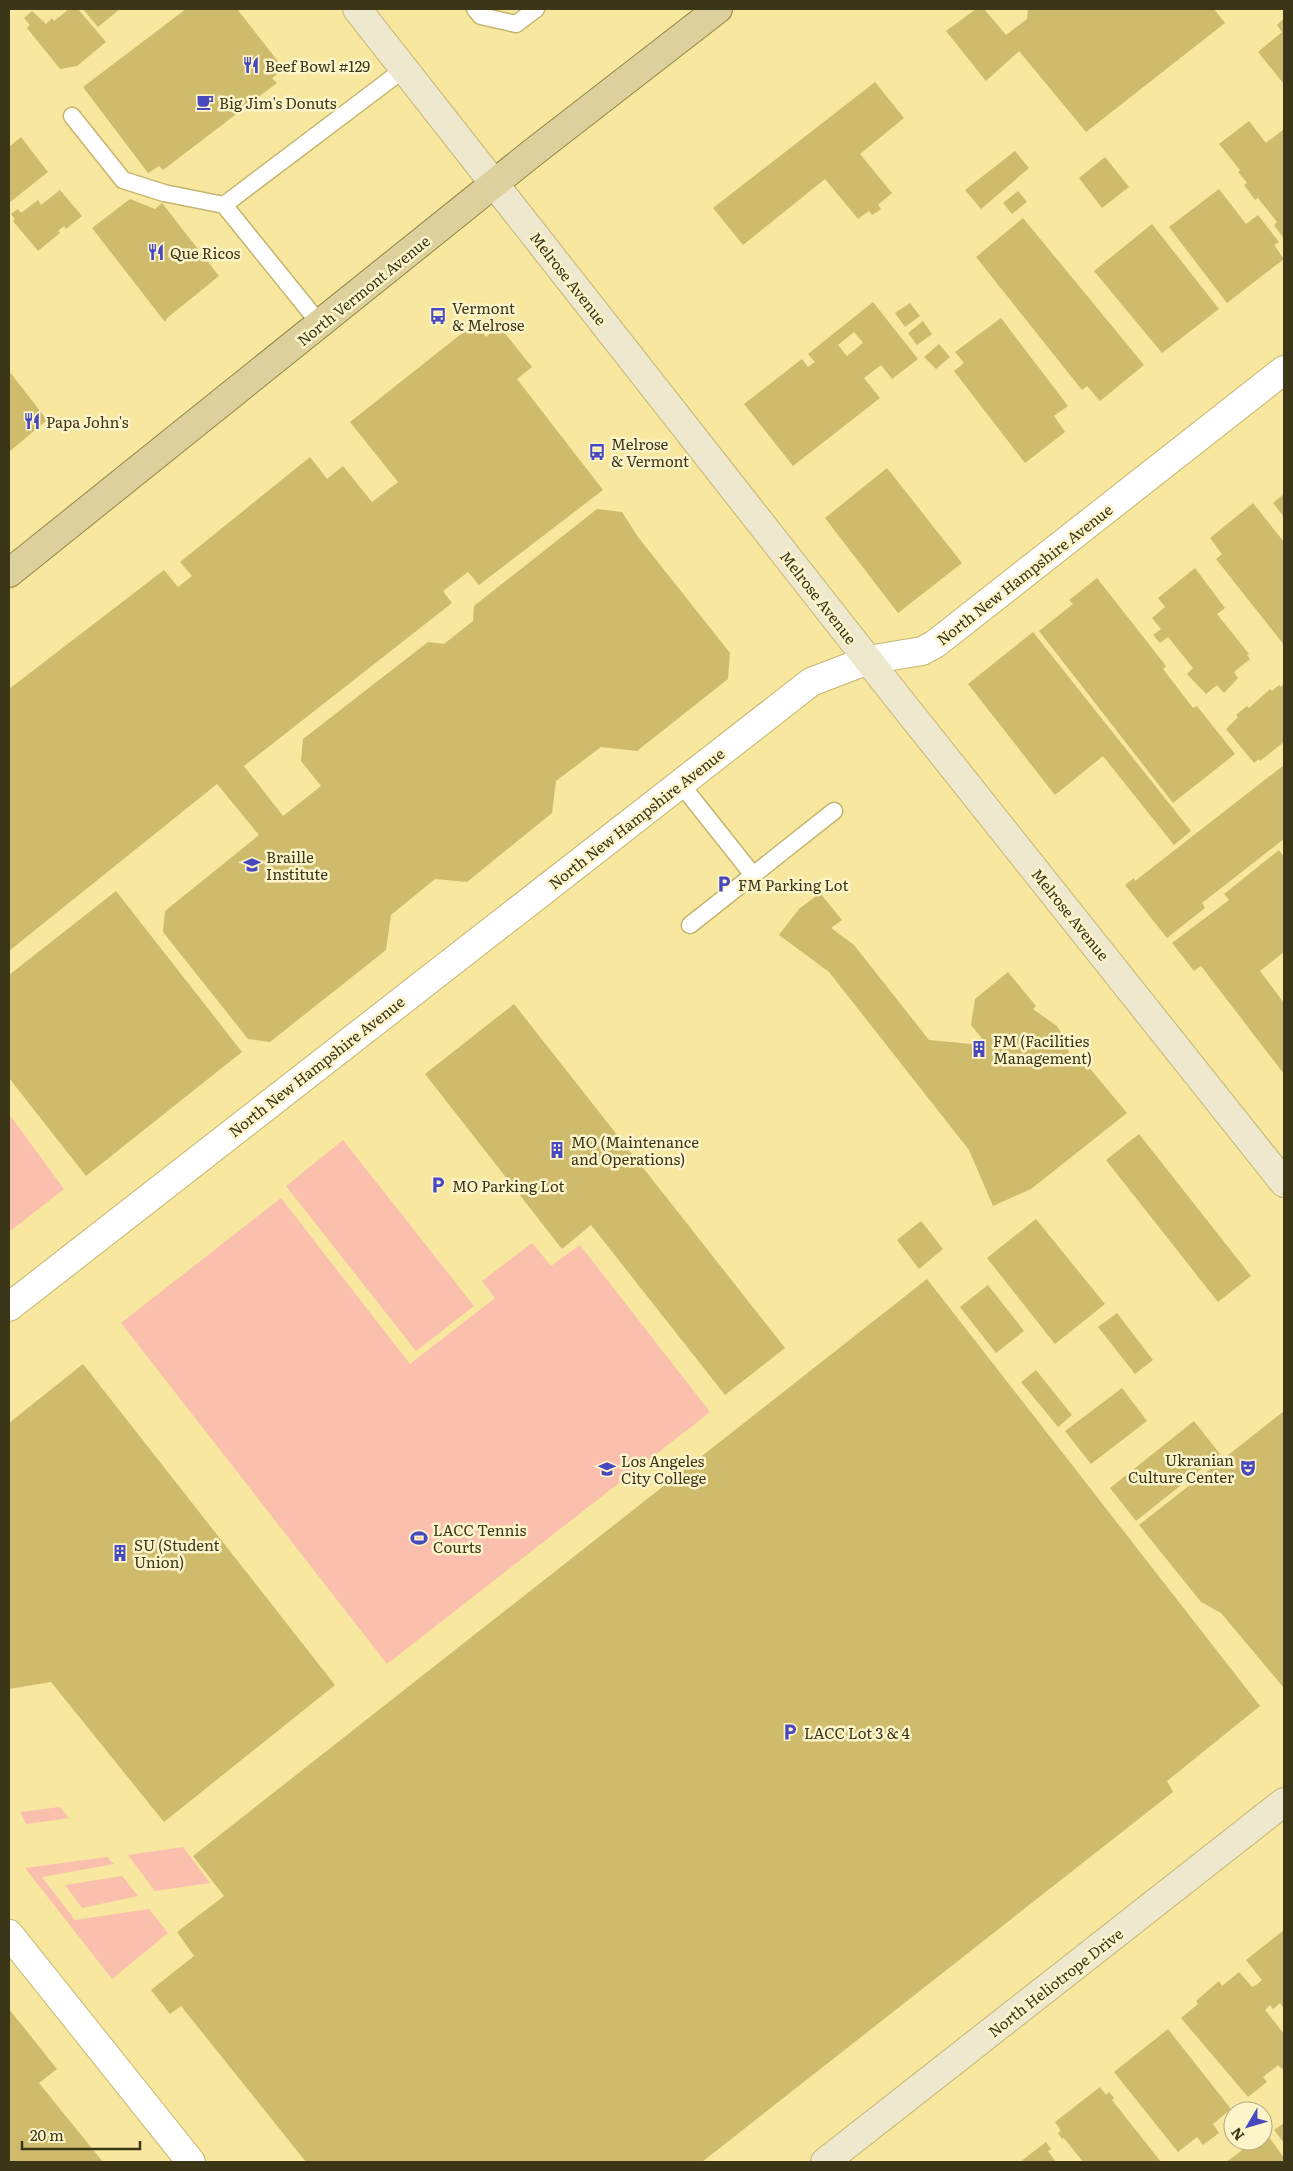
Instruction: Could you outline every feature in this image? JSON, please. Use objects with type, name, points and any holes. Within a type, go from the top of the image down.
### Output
[{"type":"main road","name":"Melrose Avenue","points":[[357,9],[868,660],[1284,1181]]},
{"type":"main road","name":"North Vermont Avenue","points":[[9,573],[718,9]]},
{"type":"main road","name":"North Heliotrope Drive","points":[[825,2162],[1284,1802]]},
{"type":"street","name":"North New Hampshire Avenue","points":[[9,1307],[811,682],[868,660],[922,651],[935,644],[1284,370]]},
{"type":"street","points":[[9,1934],[191,2162]]},
{"type":"lane","points":[[475,9],[481,16],[516,24],[536,9]]},
{"type":"lane","points":[[224,205],[404,69]]},
{"type":"lane","points":[[72,116],[123,180],[164,193],[224,205],[320,324]]},
{"type":"lane","points":[[680,783],[753,875]]},
{"type":"lane","points":[[690,924],[834,812]]},
{"type":"shaded area","points":[[9,1114],[64,1189],[9,1232]]},
{"type":"shaded area","points":[[343,1140],[474,1306],[416,1351],[286,1186]]},
{"type":"shaded area","name":"LACC Tennis Courts","points":[[281,1198],[410,1364],[495,1298],[482,1281],[532,1243],[551,1266],[580,1245],[710,1412],[387,1664],[121,1323]]},
{"type":"shaded area","points":[[60,1807],[69,1818],[26,1824],[20,1812]]},
{"type":"shaded area","points":[[183,1847],[210,1883],[155,1891],[128,1855]]},
{"type":"shaded area","points":[[107,1857],[114,1864],[42,1877],[75,1920],[149,1909],[168,1933],[112,1979],[25,1868]]},
{"type":"shaded area","points":[[122,1876],[138,1896],[82,1908],[65,1885]]},
{"type":"building","points":[[69,9],[78,9],[106,42],[77,66],[60,69],[27,28],[30,25],[24,18],[32,11],[46,24],[52,18],[54,21]]},
{"type":"building","points":[[83,9],[120,9],[98,27]]},
{"type":"building","points":[[186,9],[237,9],[284,69],[272,78],[277,83],[163,170],[159,166],[148,173],[83,87]]},
{"type":"building","points":[[976,9],[984,9],[1006,35],[1027,19],[1028,9],[1214,9],[1225,23],[1086,132],[1019,51],[986,81],[946,31]]},
{"type":"building","points":[[1284,18],[1284,84],[1258,52],[1282,32],[1277,25]]},
{"type":"building","points":[[875,82],[904,118],[860,154],[892,193],[878,205],[881,209],[872,215],[869,211],[858,219],[825,179],[743,245],[713,208]]},
{"type":"building","points":[[1249,121],[1266,143],[1284,129],[1284,239],[1274,225],[1277,222],[1258,198],[1255,200],[1244,185],[1247,183],[1238,172],[1240,170],[1219,144]]},
{"type":"building","points":[[21,137],[48,172],[9,203],[9,147]]},
{"type":"building","points":[[1015,151],[1029,168],[981,209],[965,190]]},
{"type":"building","points":[[1105,157],[1129,187],[1102,208],[1079,178]]},
{"type":"building","points":[[1219,189],[1246,224],[1258,215],[1279,242],[1274,245],[1284,259],[1227,303],[1169,227]]},
{"type":"building","points":[[60,190],[82,216],[66,229],[64,226],[58,231],[60,233],[38,251],[13,221],[15,219],[11,214],[18,209],[21,213],[38,200],[41,205]]},
{"type":"building","points":[[1018,191],[1027,202],[1012,214],[1003,203]]},
{"type":"building","name":"Que Ricos","points":[[130,199],[155,209],[162,203],[219,276],[167,318],[165,322],[92,228]]},
{"type":"building","points":[[1023,218],[1144,365],[1100,401],[1087,386],[1082,390],[976,257]]},
{"type":"building","points":[[1152,224],[1219,309],[1162,353],[1094,271]]},
{"type":"building","points":[[873,302],[918,359],[892,379],[881,365],[864,378],[880,398],[793,466],[744,404],[802,359],[808,367],[815,362],[808,354]],"holes":[[[854,332],[863,343],[847,356],[838,345]]]},
{"type":"building","points":[[910,303],[920,316],[905,327],[895,313]]},
{"type":"building","points":[[1001,318],[1068,406],[1054,416],[1065,432],[1025,463],[954,371],[964,363],[955,352]]},
{"type":"building","points":[[923,321],[932,334],[917,345],[908,333]]},
{"type":"building","name":"Braille Institute","points":[[475,323],[486,337],[499,326],[532,367],[517,379],[603,490],[479,585],[468,572],[443,591],[452,603],[244,766],[283,816],[321,786],[301,761],[303,739],[428,642],[444,644],[473,621],[474,606],[597,509],[622,512],[638,537],[730,653],[728,679],[637,751],[601,747],[556,781],[552,813],[467,882],[435,879],[391,915],[386,950],[270,1042],[248,1039],[163,932],[165,911],[259,835],[217,784],[9,951],[9,689],[164,570],[178,587],[192,576],[180,562],[310,457],[327,479],[343,466],[372,502],[398,482],[350,422]]},
{"type":"building","points":[[939,344],[950,357],[936,369],[924,357]]},
{"type":"building","points":[[9,371],[47,420],[9,452]]},
{"type":"building","points":[[887,468],[962,563],[898,613],[825,518]]},
{"type":"building","points":[[1284,494],[1284,517],[1273,503]]},
{"type":"building","points":[[1253,503],[1284,542],[1284,645],[1216,559],[1222,554],[1210,538]]},
{"type":"building","points":[[1195,568],[1225,608],[1217,614],[1249,654],[1247,655],[1250,659],[1234,672],[1238,678],[1224,693],[1217,685],[1206,694],[1187,674],[1193,668],[1168,637],[1160,643],[1153,635],[1161,629],[1152,618],[1165,607],[1158,598]]},
{"type":"building","points":[[1097,578],[1166,666],[1163,669],[1193,708],[1197,706],[1235,754],[1173,803],[1039,631],[1073,604],[1069,600]]},
{"type":"building","points":[[1033,632],[1191,831],[1174,845],[1103,756],[1055,795],[968,684]]},
{"type":"building","points":[[1284,684],[1284,742],[1260,761],[1259,759],[1254,763],[1226,729],[1238,717],[1236,715],[1247,706],[1249,708],[1270,689],[1272,691],[1279,685],[1281,687]]},
{"type":"building","points":[[1284,765],[1284,839],[1202,903],[1205,908],[1167,938],[1125,885],[1134,878],[1135,881]]},
{"type":"building","points":[[1279,850],[1284,857],[1284,952],[1260,971],[1284,1003],[1284,1074],[1201,966],[1194,971],[1172,943],[1229,900],[1224,894]]},
{"type":"building","points":[[116,891],[242,1052],[86,1176],[9,1078],[9,975]]},
{"type":"building","name":"FM (Facilities Management)","points":[[820,893],[842,920],[831,928],[854,945],[929,1040],[982,1045],[985,1042],[971,1025],[975,999],[1008,972],[1036,1006],[1033,1009],[1057,1026],[1067,1042],[1070,1059],[1077,1053],[1127,1113],[1031,1189],[993,1206],[969,1150],[829,972],[779,935],[799,909]]},
{"type":"building","name":"MO (Maintenance and Operations)","points":[[514,1004],[785,1348],[725,1395],[591,1225],[562,1249],[425,1074]]},
{"type":"building","points":[[1139,1134],[1251,1276],[1218,1302],[1106,1160]]},
{"type":"building","points":[[1036,1219],[1105,1304],[1055,1344],[987,1258]]},
{"type":"building","points":[[921,1221],[943,1249],[919,1269],[897,1240]]},
{"type":"building","name":"LACC Lot 3 & 4","points":[[927,1279],[1260,1706],[1167,1781],[1173,1792],[702,2162],[306,2162],[181,2006],[170,2014],[151,1990],[194,1956],[177,1932],[224,1896],[193,1856]]},
{"type":"building","points":[[988,1285],[1024,1331],[996,1353],[960,1307]]},
{"type":"building","points":[[1117,1313],[1153,1360],[1135,1374],[1098,1327]]},
{"type":"building","name":"SU (Student Union)","points":[[83,1364],[335,1685],[164,1822],[51,1682],[9,1689],[9,1423]]},
{"type":"building","points":[[1036,1370],[1072,1415],[1058,1427],[1021,1382]]},
{"type":"building","points":[[1122,1388],[1147,1421],[1091,1464],[1065,1431]]},
{"type":"building","name":"Ukranian Culture Center","points":[[1284,1411],[1284,1688],[1221,1613],[1201,1602],[1139,1525]]},
{"type":"building","points":[[1194,1421],[1220,1454],[1136,1521],[1110,1488]]},
{"type":"building","points":[[1284,1930],[1284,2009],[1280,2003],[1273,2009],[1270,2005],[1265,2010],[1284,2034],[1284,2067],[1282,2069],[1278,2065],[1263,2077],[1267,2082],[1248,2097],[1181,2018],[1198,2004],[1196,2001],[1219,1981],[1222,1986],[1239,1972],[1252,1987],[1262,1980],[1246,1960]]},
{"type":"building","points":[[9,2009],[57,2069],[39,2083],[103,2162],[9,2162]]},
{"type":"building","points":[[1168,2029],[1225,2101],[1223,2101],[1223,2116],[1213,2124],[1219,2133],[1203,2145],[1197,2137],[1178,2152],[1114,2072]]},
{"type":"building","points":[[1100,2087],[1106,2095],[1109,2092],[1114,2098],[1112,2100],[1161,2162],[1083,2162],[1064,2138],[1062,2139],[1058,2133],[1061,2131],[1055,2122]]},
{"type":"building","points":[[1284,2123],[1284,2143],[1274,2130]]},
{"type":"building","points":[[1046,2142],[1051,2149],[1048,2151],[1056,2162],[1020,2162]]},
{"type":"building","points":[[1273,2143],[1284,2158],[1284,2162],[1226,2162],[1241,2151],[1273,2151]]},
{"type":"place","name":"Beef Bowl #129","points":[[251,65]]},
{"type":"place","name":"Big Jim's Donuts","points":[[205,102]]},
{"type":"place","name":"Que Ricos","points":[[156,252]]},
{"type":"place","name":"Vermont & Melrose","points":[[438,316]]},
{"type":"place","name":"Papa John's","points":[[32,421]]},
{"type":"place","name":"Melrose & Vermont","points":[[597,452]]},
{"type":"place","name":"Braille Institute","points":[[252,865]]},
{"type":"place","name":"FM Parking Lot","points":[[724,884]]},
{"type":"place","name":"FM (Facilities Management)","points":[[979,1049]]},
{"type":"place","name":"MO (Maintenance and Operations)","points":[[557,1150]]},
{"type":"place","name":"MO Parking Lot","points":[[438,1185]]},
{"type":"place","name":"Ukranian Culture Center","points":[[1248,1468]]},
{"type":"place","name":"Los Angeles City College","points":[[607,1469]]},
{"type":"place","name":"LACC Tennis Courts","points":[[419,1538]]},
{"type":"place","name":"SU (Student Union)","points":[[120,1553]]},
{"type":"place","name":"LACC Lot 3 & 4","points":[[790,1732]]}]
